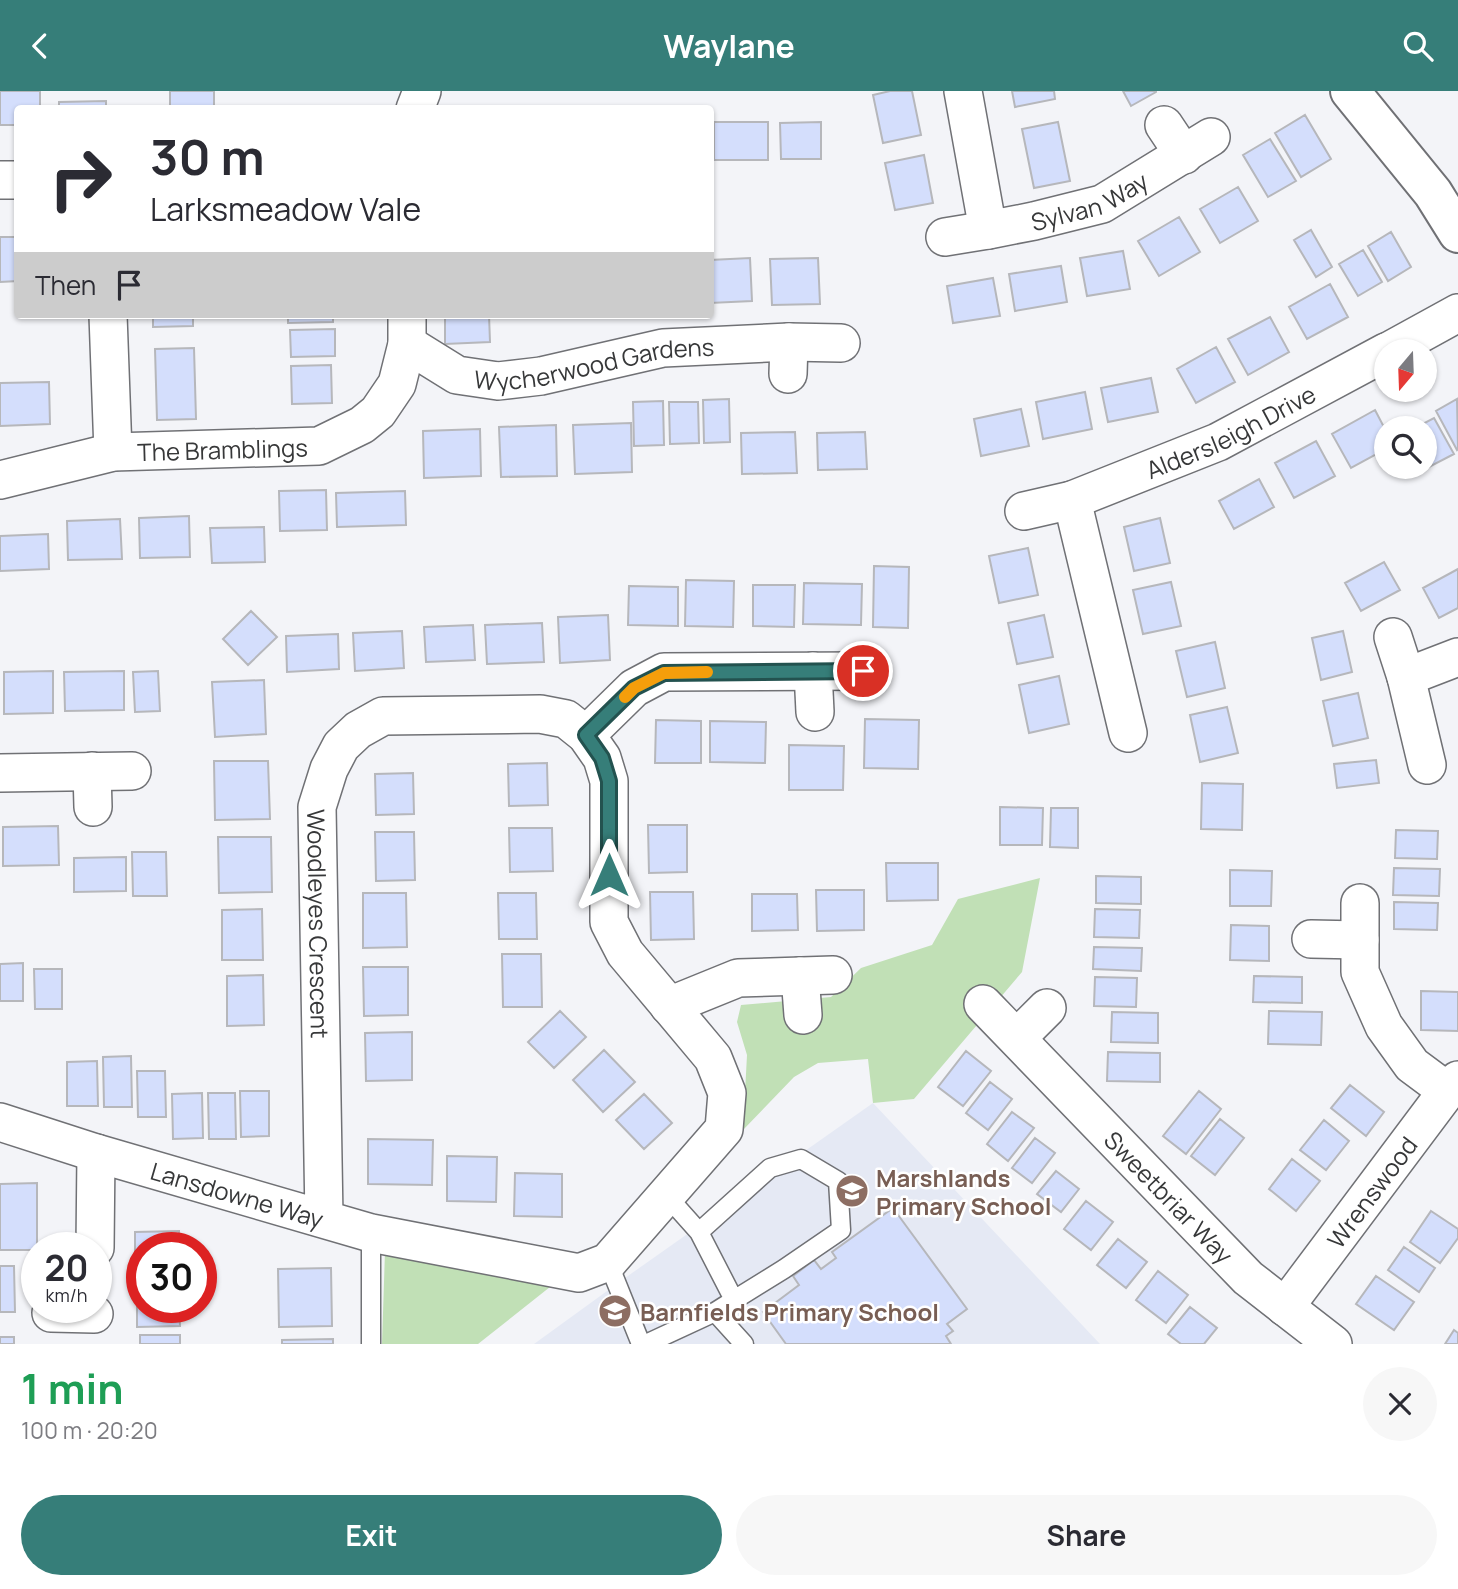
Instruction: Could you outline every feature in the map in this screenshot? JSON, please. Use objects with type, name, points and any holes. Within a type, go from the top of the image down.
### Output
[{"type":"street","points":[[963,91],[988,230]]},
{"type":"street","points":[[1350,91],[1433,193],[1458,233]]},
{"type":"street","name":"Sylvan Way","points":[[945,237],[1034,221],[1102,204],[1198,146],[1164,125]]},
{"type":"street","name":"Aldersleigh Drive","points":[[1410,339],[1458,313]]},
{"type":"street","points":[[108,319],[113,452]]},
{"type":"street","name":"The Bramblings","points":[[0,480],[113,452],[319,446],[362,425],[378,412],[397,384],[407,330]]},
{"type":"street","name":"Wycherwood Gardens","points":[[407,330],[457,375],[498,381],[541,376],[663,348],[788,358],[841,343]]},
{"type":"street","name":"Aldersleigh Drive","points":[[1024,511],[1072,500],[1218,442],[1374,358]]},
{"type":"street","points":[[1072,500],[1128,733]]},
{"type":"street","points":[[1393,637],[1406,677],[1427,765]]},
{"type":"street","points":[[1406,677],[1458,657]]},
{"type":"street","points":[[813,671],[815,712]]},
{"type":"street","points":[[586,735],[634,688],[664,673],[863,671]]},
{"type":"street","name":"Woodleyes Crescent","points":[[324,1218],[317,807],[329,769],[341,746],[358,730],[383,716],[540,713],[566,719],[586,735],[602,758],[609,781],[609,922],[625,953],[713,1058],[727,1093],[724,1129],[608,1262]]},
{"type":"street","points":[[0,773],[93,789],[132,771]]},
{"type":"street","points":[[1360,904],[1360,972],[1384,1026],[1412,1065],[1452,1086]]},
{"type":"street","points":[[1311,939],[1360,940]]},
{"type":"street","points":[[669,1006],[738,978],[816,975],[803,1014]]},
{"type":"street","name":"Sweetbriar Way","points":[[983,1004],[1248,1277],[1333,1344]]},
{"type":"street","points":[[1017,1038],[1047,1008]]},
{"type":"street","name":"Wrenswood","points":[[1285,1307],[1452,1086]]},
{"type":"street","name":"Lansdowne Way","points":[[0,1122],[96,1153],[371,1233]]},
{"type":"street","points":[[95,1232],[96,1153]]},
{"type":"street","points":[[371,1233],[579,1273],[608,1262]]},
{"type":"lane","points":[[646,1344],[715,1312],[841,1230],[838,1181],[801,1159],[770,1168],[699,1232]]},
{"type":"lane","points":[[666,1195],[699,1232],[734,1300]]},
{"type":"lane","points":[[371,1233],[371,1344]]},
{"type":"lane","points":[[608,1262],[640,1344]]},
{"type":"lane","points":[[715,1312],[744,1344]]},
{"type":"shaded area","name":"Marshlands Primary School","points":[[873,1103],[1100,1344],[534,1344],[625,1278]]},
{"type":"green space","points":[[1040,878],[1022,972],[914,1099],[873,1103],[868,1059],[818,1063],[794,1077],[743,1130],[747,1055],[737,1022],[741,1005],[831,997],[861,968],[932,945],[958,899]]},
{"type":"green space","points":[[385,1251],[555,1283],[478,1344],[382,1344]]},
{"type":"building","points":[[0,91],[40,91],[40,105],[14,105],[14,125],[0,125]]},
{"type":"building","points":[[170,91],[214,91],[214,105],[170,105]]},
{"type":"building","points":[[890,91],[912,91],[921,135],[883,143],[873,95]]},
{"type":"building","points":[[1012,91],[1054,91],[1055,99],[1015,107]]},
{"type":"building","points":[[1123,91],[1156,91],[1156,92],[1131,106]]},
{"type":"building","points":[[106,101],[106,105],[59,105],[59,102]]},
{"type":"building","points":[[1305,115],[1331,159],[1301,177],[1275,133]]},
{"type":"building","points":[[714,122],[768,122],[768,160],[714,160]]},
{"type":"building","points":[[821,122],[821,159],[781,159],[780,123]]},
{"type":"building","points":[[1058,122],[1070,181],[1034,188],[1022,129]]},
{"type":"building","points":[[1270,139],[1296,181],[1268,197],[1243,155]]},
{"type":"building","points":[[924,155],[933,203],[895,210],[885,163]]},
{"type":"building","points":[[1238,187],[1258,221],[1220,243],[1200,209]]},
{"type":"building","points":[[1179,217],[1200,252],[1159,276],[1138,241]]},
{"type":"building","points":[[1311,230],[1332,267],[1316,277],[1294,240]]},
{"type":"building","points":[[1391,232],[1411,267],[1388,281],[1368,246]]},
{"type":"building","points":[[0,237],[14,237],[14,281],[0,282]]},
{"type":"building","points":[[1363,250],[1382,282],[1358,296],[1339,264]]},
{"type":"building","points":[[1123,251],[1130,289],[1087,296],[1080,258]]},
{"type":"building","points":[[750,258],[752,301],[714,303],[714,260]]},
{"type":"building","points":[[818,258],[820,304],[772,305],[770,259]]},
{"type":"building","points":[[1061,266],[1067,302],[1015,311],[1009,274]]},
{"type":"building","points":[[993,278],[1000,316],[953,323],[947,286]]},
{"type":"building","points":[[1330,284],[1348,317],[1307,339],[1289,307]]},
{"type":"building","points":[[1270,317],[1289,352],[1248,375],[1228,339]]},
{"type":"building","points":[[153,319],[193,319],[193,326],[153,327]]},
{"type":"building","points":[[288,319],[333,319],[333,322],[288,323]]},
{"type":"building","points":[[445,319],[489,319],[490,342],[445,344]]},
{"type":"building","points":[[335,329],[335,356],[291,357],[290,330]]},
{"type":"building","points":[[1216,347],[1235,382],[1196,403],[1177,369]]},
{"type":"building","points":[[194,348],[196,419],[157,420],[155,349]]},
{"type":"building","points":[[331,365],[332,403],[292,404],[291,366]]},
{"type":"building","points":[[1151,378],[1158,412],[1108,422],[1101,388]]},
{"type":"building","points":[[49,382],[50,424],[0,426],[0,383]]},
{"type":"building","points":[[1085,392],[1092,429],[1043,439],[1036,402]]},
{"type":"building","points":[[729,399],[730,442],[704,443],[703,400]]},
{"type":"building","points":[[1457,399],[1458,449],[1457,450],[1436,411]]},
{"type":"building","points":[[663,401],[664,445],[634,446],[633,402]]},
{"type":"building","points":[[669,402],[698,402],[699,443],[670,444]]},
{"type":"building","points":[[1021,409],[1029,446],[981,456],[974,419]]},
{"type":"building","points":[[1375,410],[1378,416],[1374,416],[1374,456],[1351,468],[1332,434]]},
{"type":"building","points":[[631,423],[632,472],[575,474],[573,425]]},
{"type":"building","points":[[1437,423],[1454,454],[1437,463]]},
{"type":"building","points":[[556,425],[557,476],[501,477],[499,427]]},
{"type":"building","points":[[480,429],[481,476],[424,478],[423,431]]},
{"type":"building","points":[[795,432],[797,473],[742,474],[741,433]]},
{"type":"building","points":[[865,432],[867,469],[818,470],[817,433]]},
{"type":"building","points":[[1316,441],[1335,476],[1294,498],[1275,463]]},
{"type":"building","points":[[1259,479],[1274,507],[1234,529],[1219,501]]},
{"type":"building","points":[[326,490],[327,530],[280,531],[279,491]]},
{"type":"building","points":[[405,491],[406,525],[337,527],[336,493]]},
{"type":"building","points":[[189,516],[190,557],[140,558],[139,518]]},
{"type":"building","points":[[1160,518],[1170,563],[1134,571],[1124,527]]},
{"type":"building","points":[[120,519],[122,559],[68,560],[67,521]]},
{"type":"building","points":[[264,527],[265,562],[212,563],[210,528]]},
{"type":"building","points":[[48,534],[49,569],[0,571],[0,536]]},
{"type":"building","points":[[1028,548],[1038,595],[999,603],[989,556]]},
{"type":"building","points":[[1384,562],[1400,590],[1361,611],[1345,583]]},
{"type":"building","points":[[874,566],[909,567],[908,628],[873,627]]},
{"type":"building","points":[[1458,569],[1458,608],[1439,618],[1423,588]]},
{"type":"building","points":[[686,580],[734,581],[733,627],[685,626]]},
{"type":"building","points":[[1171,582],[1181,626],[1143,634],[1133,590]]},
{"type":"building","points":[[804,583],[862,584],[861,625],[803,624]]},
{"type":"building","points":[[753,585],[795,585],[794,627],[753,626]]},
{"type":"building","points":[[629,586],[678,587],[678,626],[628,625]]},
{"type":"building","points":[[251,611],[277,637],[248,665],[223,639]]},
{"type":"building","points":[[608,615],[610,660],[560,663],[558,617]]},
{"type":"building","points":[[1044,615],[1053,657],[1017,664],[1008,623]]},
{"type":"building","points":[[542,623],[544,662],[487,664],[485,625]]},
{"type":"building","points":[[473,625],[475,660],[426,662],[424,627]]},
{"type":"building","points":[[402,631],[404,668],[355,671],[353,633]]},
{"type":"building","points":[[1343,631],[1352,672],[1321,680],[1312,638]]},
{"type":"building","points":[[338,634],[339,669],[287,672],[286,636]]},
{"type":"building","points":[[1215,642],[1225,688],[1187,697],[1176,651]]},
{"type":"building","points":[[53,671],[53,713],[4,714],[4,672]]},
{"type":"building","points":[[124,671],[124,710],[65,711],[64,672]]},
{"type":"building","points":[[158,671],[160,711],[135,712],[133,672]]},
{"type":"building","points":[[1059,676],[1069,724],[1029,733],[1019,685]]},
{"type":"building","points":[[264,680],[266,734],[215,737],[212,682]]},
{"type":"building","points":[[1358,693],[1368,738],[1333,746],[1323,701]]},
{"type":"building","points":[[1227,707],[1238,753],[1200,762],[1190,715]]},
{"type":"building","points":[[865,719],[919,720],[918,769],[864,768]]},
{"type":"building","points":[[656,720],[701,721],[701,763],[655,763]]},
{"type":"building","points":[[710,721],[766,722],[765,763],[710,762]]},
{"type":"building","points":[[789,745],[844,746],[843,790],[789,790]]},
{"type":"building","points":[[1376,760],[1379,783],[1337,788],[1334,764]]},
{"type":"building","points":[[214,761],[268,761],[270,819],[215,820]]},
{"type":"building","points":[[547,763],[548,805],[509,806],[508,764]]},
{"type":"building","points":[[413,773],[414,814],[376,815],[375,774]]},
{"type":"building","points":[[1202,783],[1243,784],[1242,830],[1201,829]]},
{"type":"building","points":[[1000,807],[1043,808],[1042,845],[1000,845]]},
{"type":"building","points":[[1051,808],[1078,808],[1078,848],[1050,847]]},
{"type":"building","points":[[648,825],[687,825],[687,872],[649,873]]},
{"type":"building","points":[[58,826],[59,865],[3,866],[3,827]]},
{"type":"building","points":[[509,828],[552,828],[553,871],[510,872]]},
{"type":"building","points":[[1396,830],[1438,831],[1437,859],[1395,858]]},
{"type":"building","points":[[375,832],[414,832],[415,880],[376,881]]},
{"type":"building","points":[[218,837],[271,837],[272,892],[219,893]]},
{"type":"building","points":[[132,852],[166,852],[167,896],[133,896]]},
{"type":"building","points":[[126,857],[126,891],[74,892],[74,858]]},
{"type":"building","points":[[886,863],[938,863],[938,900],[887,901]]},
{"type":"building","points":[[1394,868],[1440,869],[1439,896],[1393,895]]},
{"type":"building","points":[[1230,870],[1272,871],[1271,906],[1230,906]]},
{"type":"building","points":[[1096,876],[1141,877],[1141,904],[1096,903]]},
{"type":"building","points":[[816,890],[864,890],[864,930],[817,931]]},
{"type":"building","points":[[650,892],[693,892],[694,939],[651,940]]},
{"type":"building","points":[[363,893],[406,893],[407,947],[363,948]]},
{"type":"building","points":[[498,893],[536,893],[537,939],[499,939]]},
{"type":"building","points":[[752,894],[797,894],[798,930],[752,931]]},
{"type":"building","points":[[1394,902],[1438,903],[1437,930],[1394,929]]},
{"type":"building","points":[[262,909],[263,960],[222,960],[222,910]]},
{"type":"building","points":[[1095,909],[1140,910],[1139,938],[1094,937]]},
{"type":"building","points":[[1231,925],[1269,926],[1269,961],[1230,960]]},
{"type":"building","points":[[1094,947],[1142,948],[1141,971],[1093,969]]},
{"type":"building","points":[[502,954],[541,954],[542,1007],[503,1007]]},
{"type":"building","points":[[23,963],[23,1001],[0,1001],[0,964]]},
{"type":"building","points":[[363,967],[408,967],[408,1015],[364,1016]]},
{"type":"building","points":[[34,969],[62,969],[62,1009],[35,1009]]},
{"type":"building","points":[[263,975],[264,1025],[227,1026],[227,976]]},
{"type":"building","points":[[1254,976],[1302,977],[1302,1003],[1253,1002]]},
{"type":"building","points":[[1095,977],[1137,978],[1136,1007],[1094,1006]]},
{"type":"building","points":[[1421,991],[1458,992],[1458,1031],[1421,1030]]},
{"type":"building","points":[[560,1011],[586,1037],[554,1068],[528,1042]]},
{"type":"building","points":[[1269,1011],[1322,1012],[1321,1045],[1268,1044]]},
{"type":"building","points":[[1112,1012],[1158,1013],[1158,1043],[1111,1042]]},
{"type":"building","points":[[412,1032],[412,1080],[366,1081],[365,1033]]},
{"type":"building","points":[[604,1050],[635,1082],[603,1112],[573,1080]]},
{"type":"building","points":[[966,1051],[991,1071],[963,1106],[938,1087]]},
{"type":"building","points":[[1108,1052],[1160,1053],[1160,1082],[1107,1081]]},
{"type":"building","points":[[131,1056],[132,1107],[104,1107],[103,1057]]},
{"type":"building","points":[[97,1061],[98,1106],[67,1106],[67,1062]]},
{"type":"building","points":[[137,1071],[165,1071],[166,1117],[138,1117]]},
{"type":"building","points":[[990,1082],[1012,1099],[988,1130],[966,1113]]},
{"type":"building","points":[[1350,1085],[1384,1112],[1366,1136],[1331,1108]]},
{"type":"building","points":[[240,1091],[269,1091],[269,1136],[241,1137]]},
{"type":"building","points":[[1199,1091],[1221,1109],[1186,1154],[1163,1136]]},
{"type":"building","points":[[202,1093],[203,1138],[173,1139],[172,1094]]},
{"type":"building","points":[[208,1093],[235,1093],[236,1139],[209,1139]]},
{"type":"building","points":[[644,1094],[672,1123],[644,1149],[616,1120]]},
{"type":"building","points":[[1012,1112],[1034,1128],[1008,1161],[987,1144]]},
{"type":"building","points":[[1220,1119],[1244,1138],[1215,1175],[1191,1156]]},
{"type":"building","points":[[1324,1120],[1349,1141],[1326,1170],[1300,1150]]},
{"type":"building","points":[[1035,1138],[1055,1153],[1032,1183],[1012,1168]]},
{"type":"building","points":[[368,1139],[433,1140],[432,1185],[368,1184]]},
{"type":"building","points":[[447,1156],[497,1157],[496,1202],[447,1201]]},
{"type":"building","points":[[1292,1159],[1320,1181],[1296,1211],[1269,1189]]},
{"type":"building","points":[[1056,1171],[1079,1189],[1061,1212],[1037,1194]]},
{"type":"building","points":[[515,1173],[562,1174],[562,1217],[514,1216]]},
{"type":"building","points":[[37,1183],[37,1232],[21,1232],[21,1250],[0,1250],[0,1184]]},
{"type":"building","points":[[1086,1201],[1113,1222],[1091,1250],[1064,1229]]},
{"type":"building","points":[[893,1208],[967,1309],[947,1324],[953,1331],[946,1336],[951,1344],[786,1344],[763,1312],[799,1285],[793,1276],[814,1260],[821,1269],[836,1258],[832,1252]]},
{"type":"building","points":[[1431,1211],[1458,1229],[1458,1238],[1440,1263],[1410,1242]]},
{"type":"building","points":[[1118,1239],[1147,1262],[1126,1288],[1097,1265]]},
{"type":"building","points":[[1404,1247],[1435,1268],[1419,1292],[1388,1270]]},
{"type":"building","points":[[0,1266],[14,1266],[15,1312],[0,1312]]},
{"type":"building","points":[[331,1268],[332,1326],[279,1327],[278,1269]]},
{"type":"building","points":[[1158,1271],[1188,1295],[1166,1323],[1136,1300]]},
{"type":"building","points":[[1376,1276],[1414,1302],[1394,1330],[1356,1304]]},
{"type":"building","points":[[1190,1307],[1217,1328],[1204,1344],[1181,1344],[1168,1334]]},
{"type":"building","points":[[137,1323],[180,1323],[180,1326],[137,1327]]},
{"type":"building","points":[[1454,1330],[1458,1333],[1458,1344],[1445,1344]]},
{"type":"building","points":[[140,1335],[180,1335],[180,1344],[140,1344]]},
{"type":"building","points":[[0,1337],[14,1337],[14,1344],[0,1344]]},
{"type":"building","points":[[333,1339],[333,1344],[282,1344],[282,1340]]},
{"type":"slow traffic","points":[[625,697],[634,688],[664,673],[707,672]]},
{"type":"place","name":"Marshlands Primary School","points":[[852,1191]]},
{"type":"place","name":"Barnfields Primary School","points":[[615,1311]]},
{"type":"route","points":[[609,875],[609,781],[602,758],[586,735],[634,688],[664,673],[863,671]]}]
